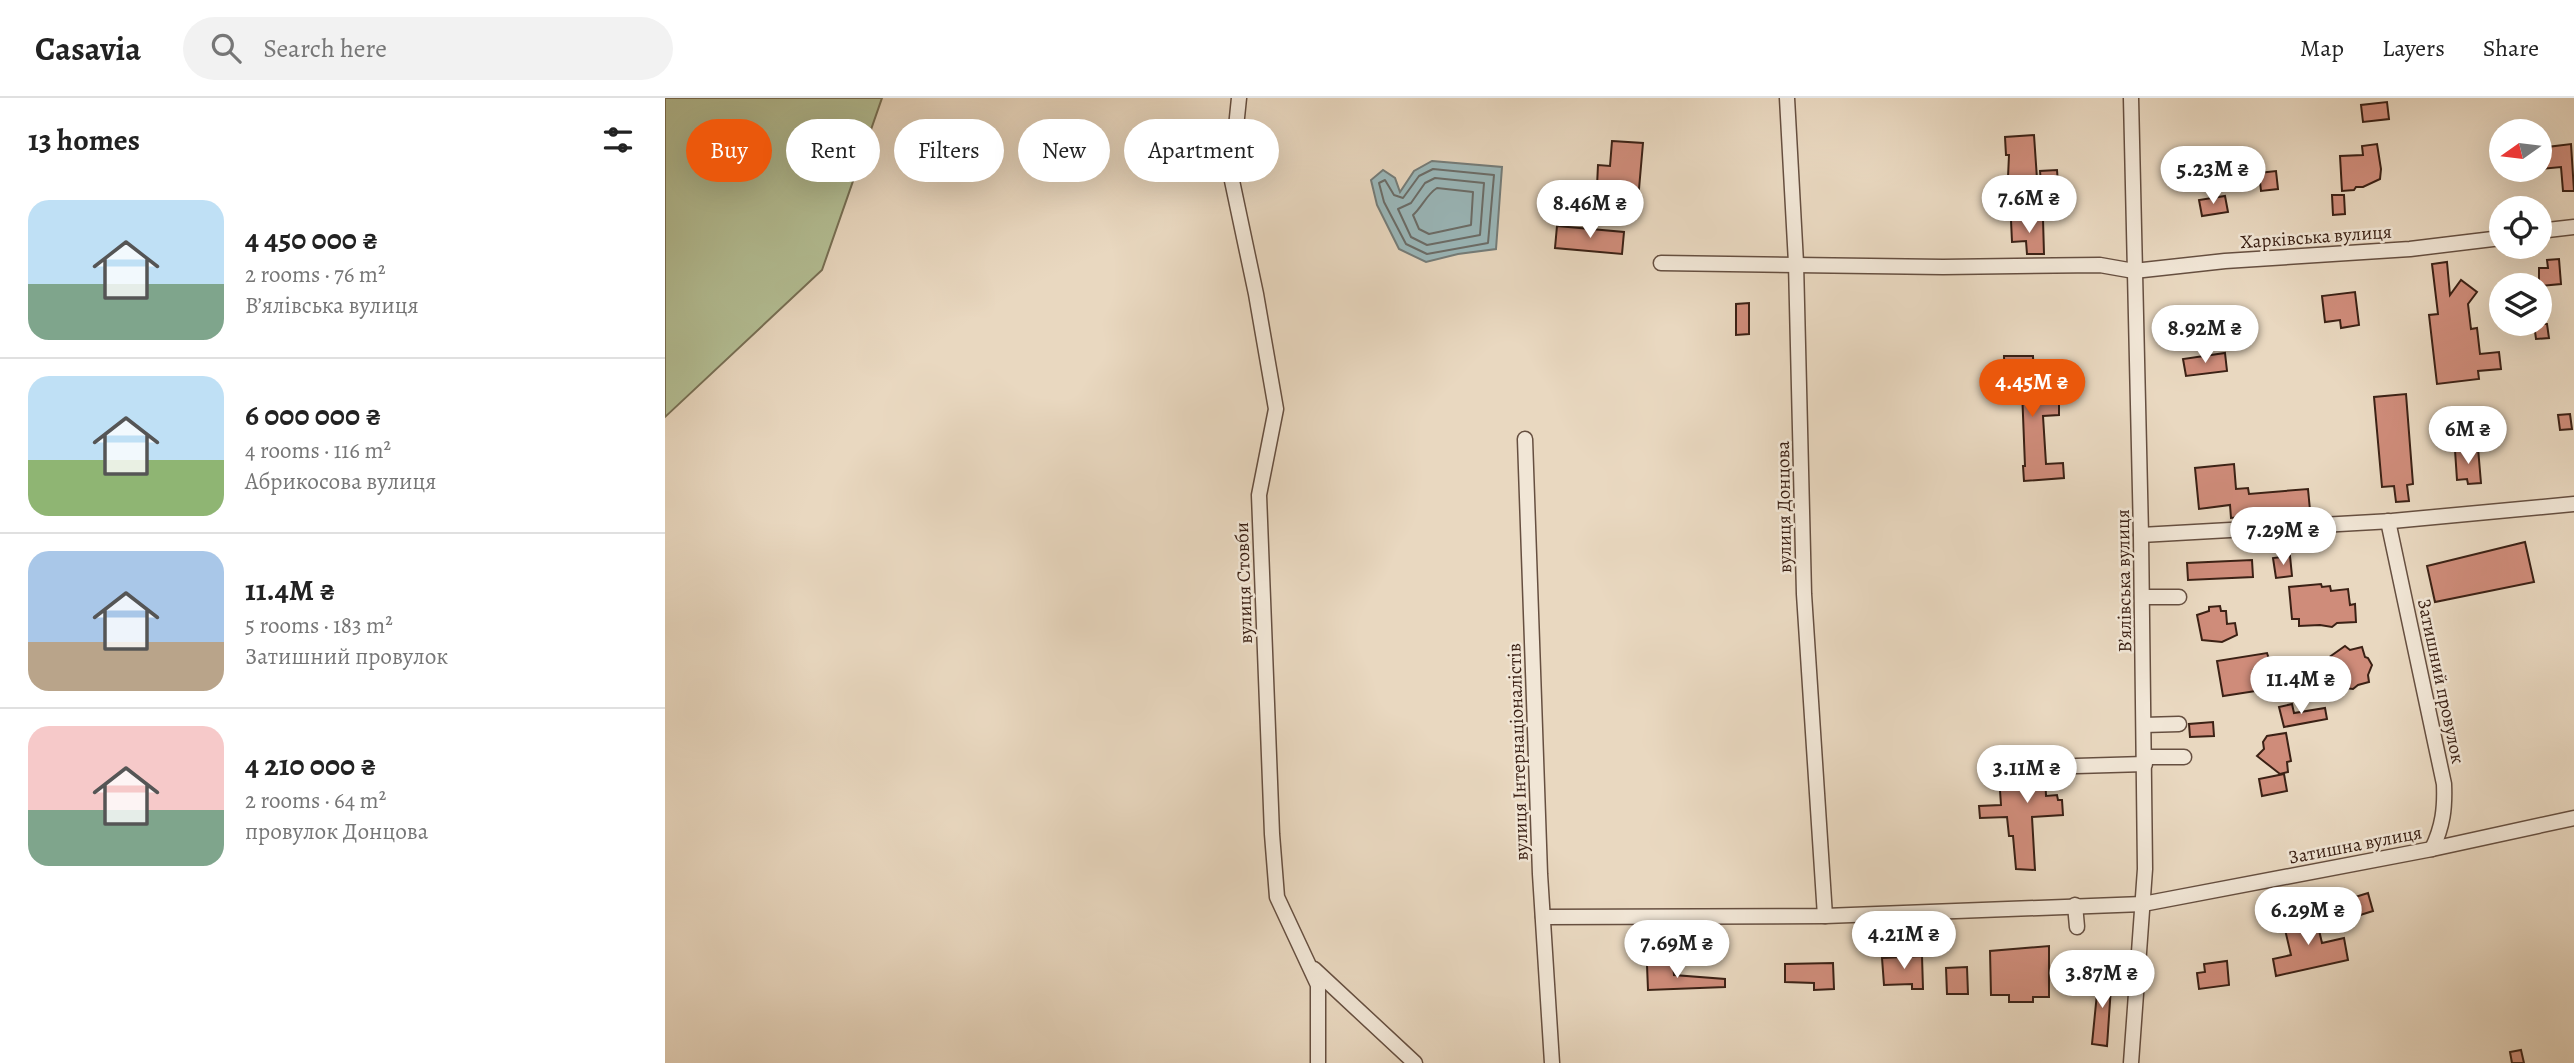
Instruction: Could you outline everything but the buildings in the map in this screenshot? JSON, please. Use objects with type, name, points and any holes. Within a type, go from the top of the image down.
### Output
[{"type":"street","name":"вулиця Стовби","points":[[1238,98],[1231,176],[1256,294],[1276,409],[1259,495],[1276,885],[1277,897],[1318,985],[1318,1063]]},
{"type":"street","name":"вулиця Донцова","points":[[1787,98],[1796,263],[1804,594],[1825,916]]},
{"type":"street","name":"В’ялівська вулиця","points":[[2131,98],[2145,760],[2145,869],[2131,1063]]},
{"type":"street","points":[[2552,230],[2574,227]]},
{"type":"street","name":"Харківська вулиця","points":[[1661,263],[1943,267],[2100,265],[2134,271],[2225,261],[2410,249],[2489,239]]},
{"type":"street","name":"вулиця Інтернаціоналістів","points":[[1525,439],[1543,917],[1552,1063]]},
{"type":"street","points":[[2141,535],[2388,521],[2574,504]]},
{"type":"street","name":"Затишний провулок","points":[[2388,521],[2444,784],[2443,819],[2432,849]]},
{"type":"street","points":[[2142,597],[2179,597]]},
{"type":"street","points":[[2144,725],[2179,724]]},
{"type":"street","points":[[2076,766],[2183,757]]},
{"type":"street","name":"Затишна вулиця","points":[[1543,917],[1825,916],[2143,904],[2432,849],[2574,818]]},
{"type":"street","points":[[2075,905],[2077,926]]},
{"type":"street","points":[[1308,963],[1415,1063]]},
{"type":"green space","points":[[665,98],[882,98],[875,119],[786,119],[786,182],[853,182],[822,270],[665,417]]},
{"type":"water","points":[[1432,161],[1502,167],[1496,249],[1426,262],[1399,249],[1377,205],[1371,180],[1383,170],[1395,178],[1400,192],[1414,171]]}]
